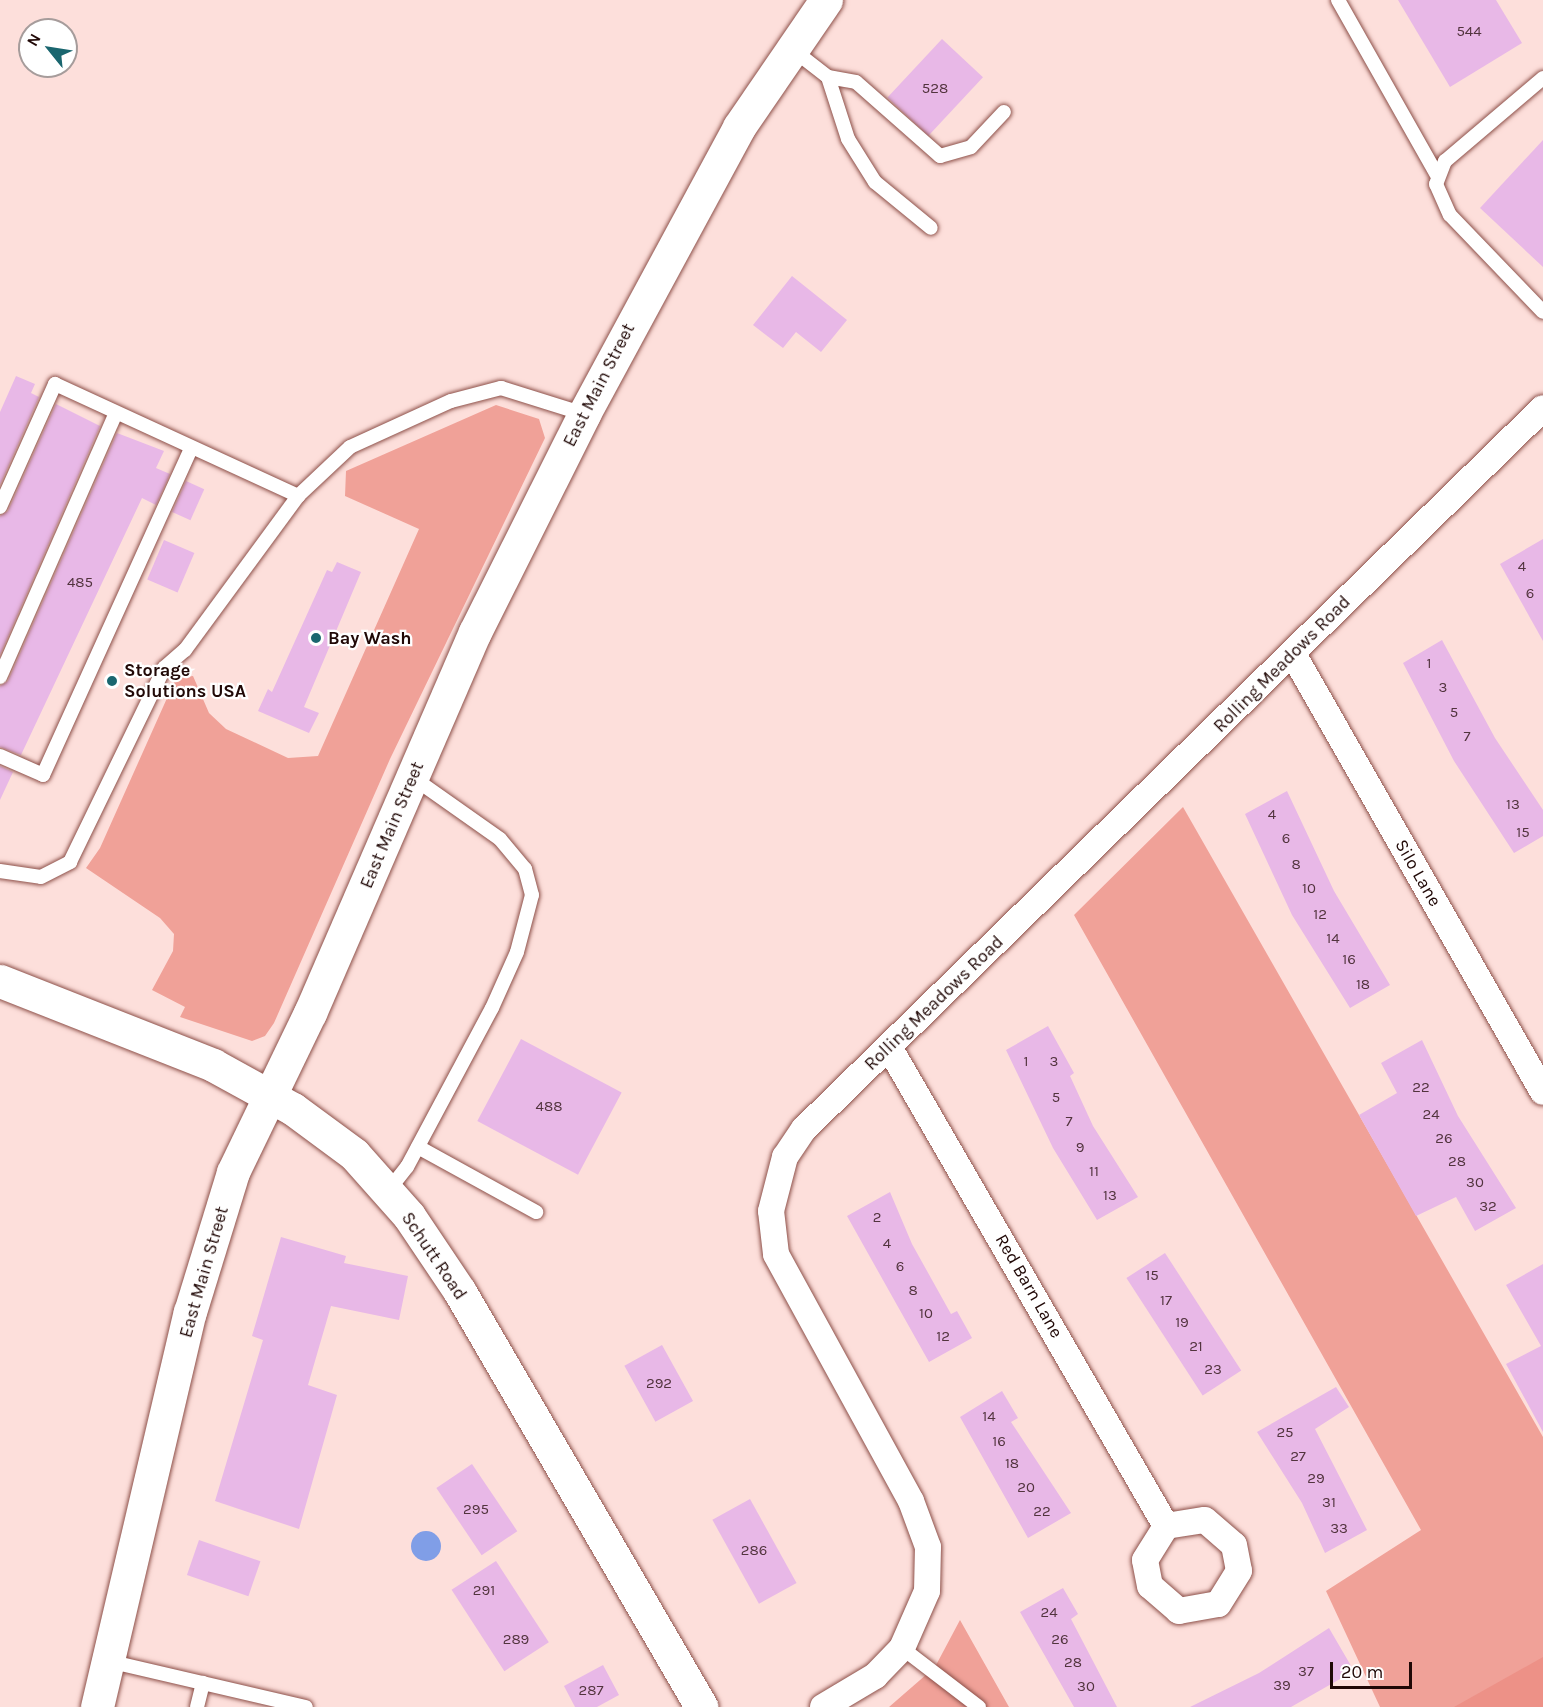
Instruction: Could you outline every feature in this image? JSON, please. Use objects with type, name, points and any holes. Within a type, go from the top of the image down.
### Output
[{"type":"main road","name":"East Main Street","points":[[97,1707],[190,1312],[232,1172],[269,1096],[475,632],[584,414],[681,226],[790,48],[826,0]]},
{"type":"main road","name":"Schutt Road","points":[[0,981],[213,1065],[269,1096],[354,1154],[388,1191],[460,1292],[702,1707]]},
{"type":"street","name":"Rolling Meadows Road","points":[[823,1707],[875,1676],[902,1648],[927,1591],[922,1523],[796,1299],[776,1254],[771,1210],[778,1172],[804,1130],[1543,409]]},
{"type":"street","name":"Silo Lane","points":[[1293,654],[1543,1092]]},
{"type":"street","name":"Red Barn Lane","points":[[889,1047],[1166,1526]]},
{"type":"lane","points":[[1338,0],[1437,175],[1450,215],[1543,312]]},
{"type":"lane","points":[[790,48],[828,77],[856,82],[940,156],[971,147],[1004,112]]},
{"type":"lane","points":[[828,77],[848,139],[875,182],[931,228]]},
{"type":"lane","points":[[1437,175],[1445,161],[1543,78]]},
{"type":"lane","points":[[0,507],[55,384],[191,449],[298,496]]},
{"type":"lane","points":[[0,871],[41,877],[70,862],[164,668],[184,650],[298,496],[350,447],[451,401],[501,388],[584,414]]},
{"type":"lane","points":[[0,677],[116,413]]},
{"type":"lane","points":[[0,756],[43,775],[191,449]]},
{"type":"lane","points":[[388,1191],[418,1147],[509,971],[532,895],[525,869],[500,839],[412,777]]},
{"type":"lane","points":[[418,1147],[536,1212]]},
{"type":"lane","points":[[902,1648],[979,1707]]},
{"type":"lane","points":[[108,1661],[306,1707]]},
{"type":"lane","points":[[197,1707],[203,1683]]},
{"type":"shaded area","points":[[496,405],[539,419],[545,438],[390,759],[274,1023],[265,1036],[252,1041],[180,1017],[185,1007],[152,990],[173,951],[174,934],[160,918],[86,868],[100,848],[176,678],[193,676],[209,713],[226,729],[288,758],[318,756],[419,529],[345,496],[346,471]]},
{"type":"shaded area","points":[[1183,807],[1543,1437],[1543,1707],[1380,1707],[1326,1591],[1421,1530],[1074,915]]},
{"type":"shaded area","points":[[960,1620],[1009,1707],[889,1707],[935,1667]]},
{"type":"shaded area","points":[[1543,1657],[1543,1707],[1454,1707]]},
{"type":"water","points":[[426,1531],[437,1535],[441,1546],[437,1557],[426,1561],[415,1557],[411,1546],[415,1535]]},
{"type":"building","points":[[1398,0],[1496,0],[1522,43],[1450,87]]},
{"type":"building","points":[[942,39],[983,77],[928,136],[887,98]]},
{"type":"building","points":[[1543,140],[1543,267],[1480,208]]},
{"type":"building","points":[[792,276],[847,320],[821,352],[796,332],[783,348],[753,325]]},
{"type":"building","points":[[16,376],[35,384],[31,393],[39,397],[0,485],[0,412]]},
{"type":"building","points":[[56,404],[100,426],[0,655],[0,516],[8,511]]},
{"type":"building","points":[[117,433],[164,451],[156,468],[170,474],[156,505],[142,498],[21,755],[0,747],[0,686],[8,681]]},
{"type":"building","points":[[186,481],[204,489],[190,520],[172,512]]},
{"type":"building","points":[[1543,539],[1543,641],[1500,564]]},
{"type":"building","points":[[164,540],[194,553],[178,592],[147,580]]},
{"type":"building","name":"Bay Wash","points":[[337,562],[361,572],[304,707],[319,713],[309,733],[258,711],[268,689],[272,692],[327,570],[332,572]]},
{"type":"building","points":[[1442,640],[1495,738],[1543,810],[1543,836],[1514,853],[1454,761],[1403,663]]},
{"type":"building","points":[[0,766],[13,772],[0,800]]},
{"type":"building","points":[[1287,791],[1334,891],[1390,985],[1350,1008],[1292,915],[1245,814]]},
{"type":"building","points":[[1048,1026],[1074,1073],[1070,1076],[1093,1126],[1138,1197],[1097,1220],[1053,1148],[1006,1050]]},
{"type":"building","points":[[521,1039],[622,1093],[578,1175],[477,1121]]},
{"type":"building","points":[[1422,1040],[1458,1116],[1516,1208],[1475,1231],[1456,1197],[1416,1216],[1359,1115],[1397,1093],[1381,1063]]},
{"type":"building","points":[[890,1192],[912,1244],[951,1314],[957,1311],[972,1338],[929,1362],[847,1216]]},
{"type":"building","points":[[281,1237],[346,1256],[344,1263],[408,1276],[399,1320],[331,1306],[308,1385],[337,1395],[299,1529],[215,1501],[263,1340],[252,1336]]},
{"type":"building","points":[[1165,1253],[1241,1370],[1203,1395],[1126,1278]]},
{"type":"building","points":[[1543,1264],[1543,1432],[1506,1364],[1541,1346],[1506,1285]]},
{"type":"building","points":[[662,1345],[693,1401],[655,1422],[624,1366]]},
{"type":"building","points":[[1336,1387],[1349,1407],[1315,1429],[1367,1530],[1325,1553],[1302,1503],[1257,1432]]},
{"type":"building","points":[[1002,1391],[1018,1418],[1011,1422],[1071,1513],[1028,1538],[960,1417]]},
{"type":"building","points":[[472,1464],[517,1531],[482,1555],[436,1488]]},
{"type":"building","points":[[750,1499],[797,1583],[759,1604],[712,1520]]},
{"type":"building","points":[[199,1540],[260,1561],[248,1596],[187,1575]]},
{"type":"building","points":[[496,1561],[549,1642],[504,1671],[452,1590]]},
{"type":"building","points":[[1063,1588],[1078,1614],[1071,1619],[1117,1707],[1074,1707],[1020,1612]]},
{"type":"building","points":[[1329,1628],[1354,1671],[1291,1707],[1190,1707],[1259,1673]]},
{"type":"building","points":[[603,1665],[619,1695],[597,1707],[575,1707],[564,1686]]},
{"type":"place","name":"Bay Wash","points":[[316,638]]},
{"type":"place","name":"Storage Solutions USA","points":[[112,681]]}]
